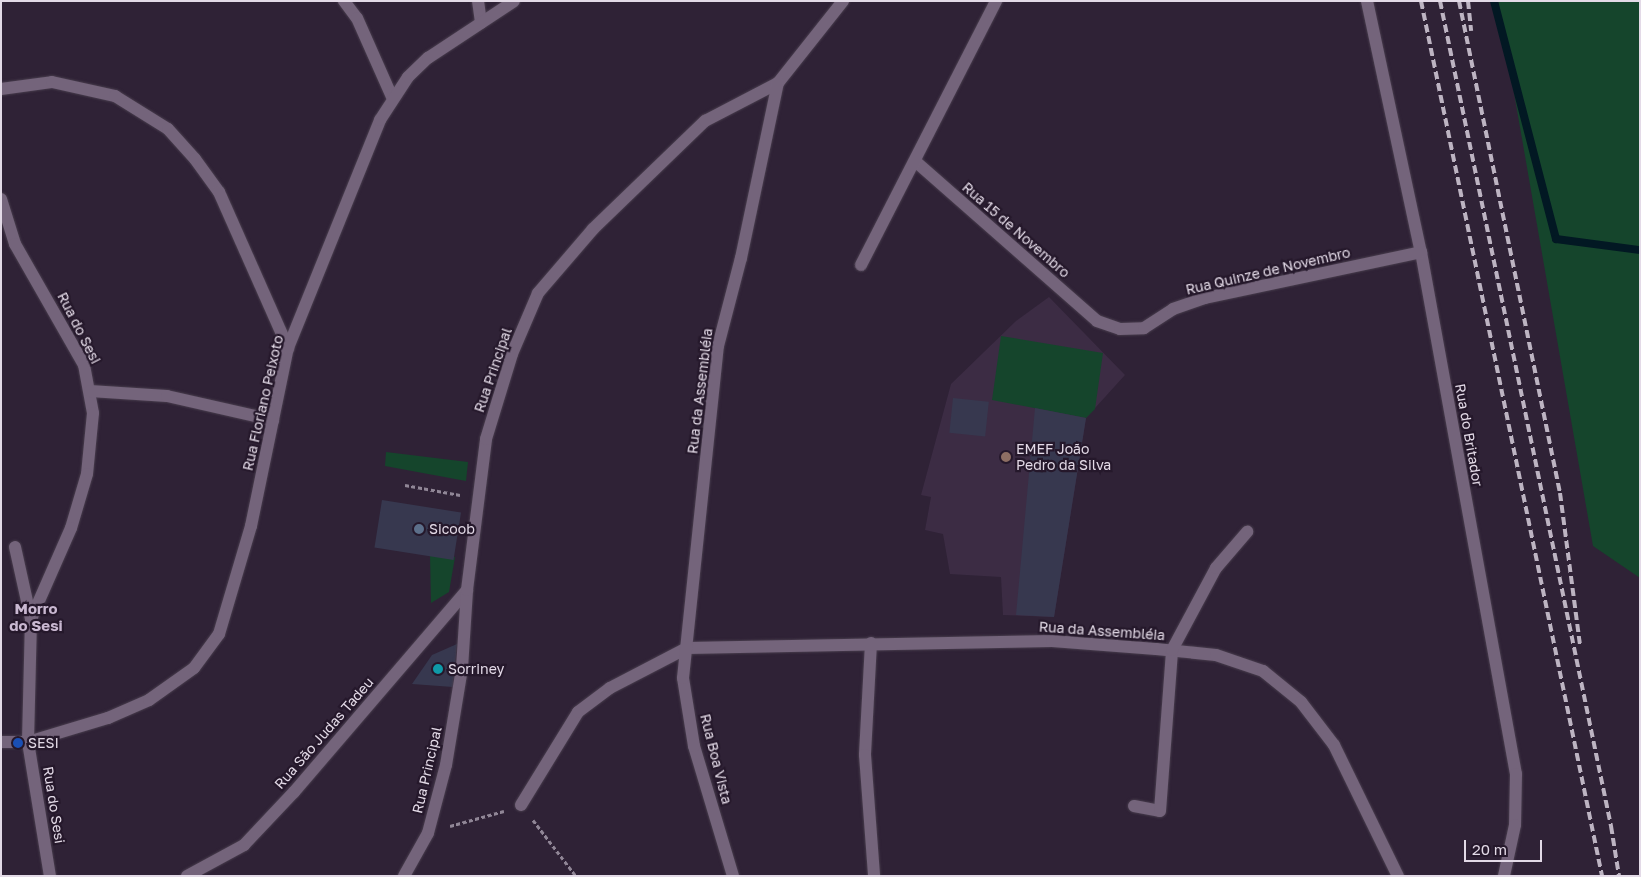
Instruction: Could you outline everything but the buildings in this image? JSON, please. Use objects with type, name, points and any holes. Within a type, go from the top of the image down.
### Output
[{"type":"street","points":[[344,1],[357,18],[392,97]]},
{"type":"street","points":[[478,1],[481,23]]},
{"type":"street","name":"Rua Floriano Peixoto","points":[[1,742],[28,742],[108,718],[149,700],[194,668],[219,634],[251,526],[288,348],[380,120],[392,97],[428,58],[514,1]]},
{"type":"street","name":"Rua Principal","points":[[404,876],[428,833],[446,765],[462,668],[467,590],[486,439],[512,354],[538,293],[593,229],[705,121],[778,84],[844,1]]},
{"type":"street","points":[[861,265],[996,1]]},
{"type":"street","name":"Rua do Britador","points":[[1367,1],[1421,252],[1516,774],[1515,825],[1504,876]]},
{"type":"street","points":[[1,89],[52,82],[115,96],[168,129],[195,158],[219,192],[288,348]]},
{"type":"street","name":"Rua da Assembléia","points":[[687,648],[718,346],[741,258],[778,84]]},
{"type":"street","name":"Rua 15 de Novembro","points":[[915,161],[1098,321]]},
{"type":"street","name":"Rua do Sesi","points":[[1,199],[9,231],[84,365],[90,391],[92,413],[87,474],[71,528],[31,619]]},
{"type":"street","name":"Rua Quinze de Novembro","points":[[1098,321],[1120,329],[1144,328],[1174,309],[1205,298],[1421,252]]},
{"type":"street","points":[[90,391],[167,396],[273,420]]},
{"type":"street","points":[[1134,806],[1160,811],[1172,650],[1216,568],[1247,532]]},
{"type":"street","name":"Rua do Sesi","points":[[15,547],[31,619],[28,742],[50,876]]},
{"type":"street","name":"Rua São Judas Tadeu","points":[[187,876],[244,845],[294,792],[467,590]]},
{"type":"street","name":"Rua da Assembléia","points":[[522,805],[578,712],[610,688],[687,648],[1052,641],[1172,650],[1216,655],[1263,671],[1301,702],[1334,745],[1398,876]]},
{"type":"street","points":[[871,643],[865,755],[874,876]]},
{"type":"street","name":"Rua Boa Vista","points":[[687,648],[683,678],[694,746],[733,876]]},
{"type":"path","points":[[405,485],[463,496]]},
{"type":"path","points":[[428,833],[522,805],[576,876]]},
{"type":"shaded area","name":"EMEF João Pedro da Silva","points":[[1049,297],[1125,375],[1086,418],[1054,617],[1003,615],[1001,577],[950,574],[943,534],[925,530],[931,497],[921,495],[951,384],[1016,321]]},
{"type":"green space","points":[[1498,1],[1640,1],[1640,578],[1593,546]]},
{"type":"green space","points":[[1001,336],[1103,353],[1095,409],[1086,418],[992,400]]},
{"type":"green space","points":[[386,452],[468,462],[466,481],[385,466]]},
{"type":"green space","points":[[430,554],[455,557],[449,592],[431,603]]},
{"type":"waterway","points":[[1494,1],[1556,239],[1640,250]]},
{"type":"railway","points":[[1421,1],[1602,876]]},
{"type":"railway","points":[[1440,1],[1611,826],[1619,876]]},
{"type":"railway","points":[[1459,1],[1560,493],[1580,645]]},
{"type":"railway","points":[[1468,1],[1471,31]]},
{"type":"place","name":"EMEF João Pedro da Silva","points":[[1006,457]]},
{"type":"place","name":"Sicoob","points":[[419,529]]},
{"type":"place","name":"Sorriney","points":[[438,669]]},
{"type":"place","name":"SESI","points":[[18,743]]},
{"type":"district","name":"Morro do Sesi","points":[[36,616]]}]
